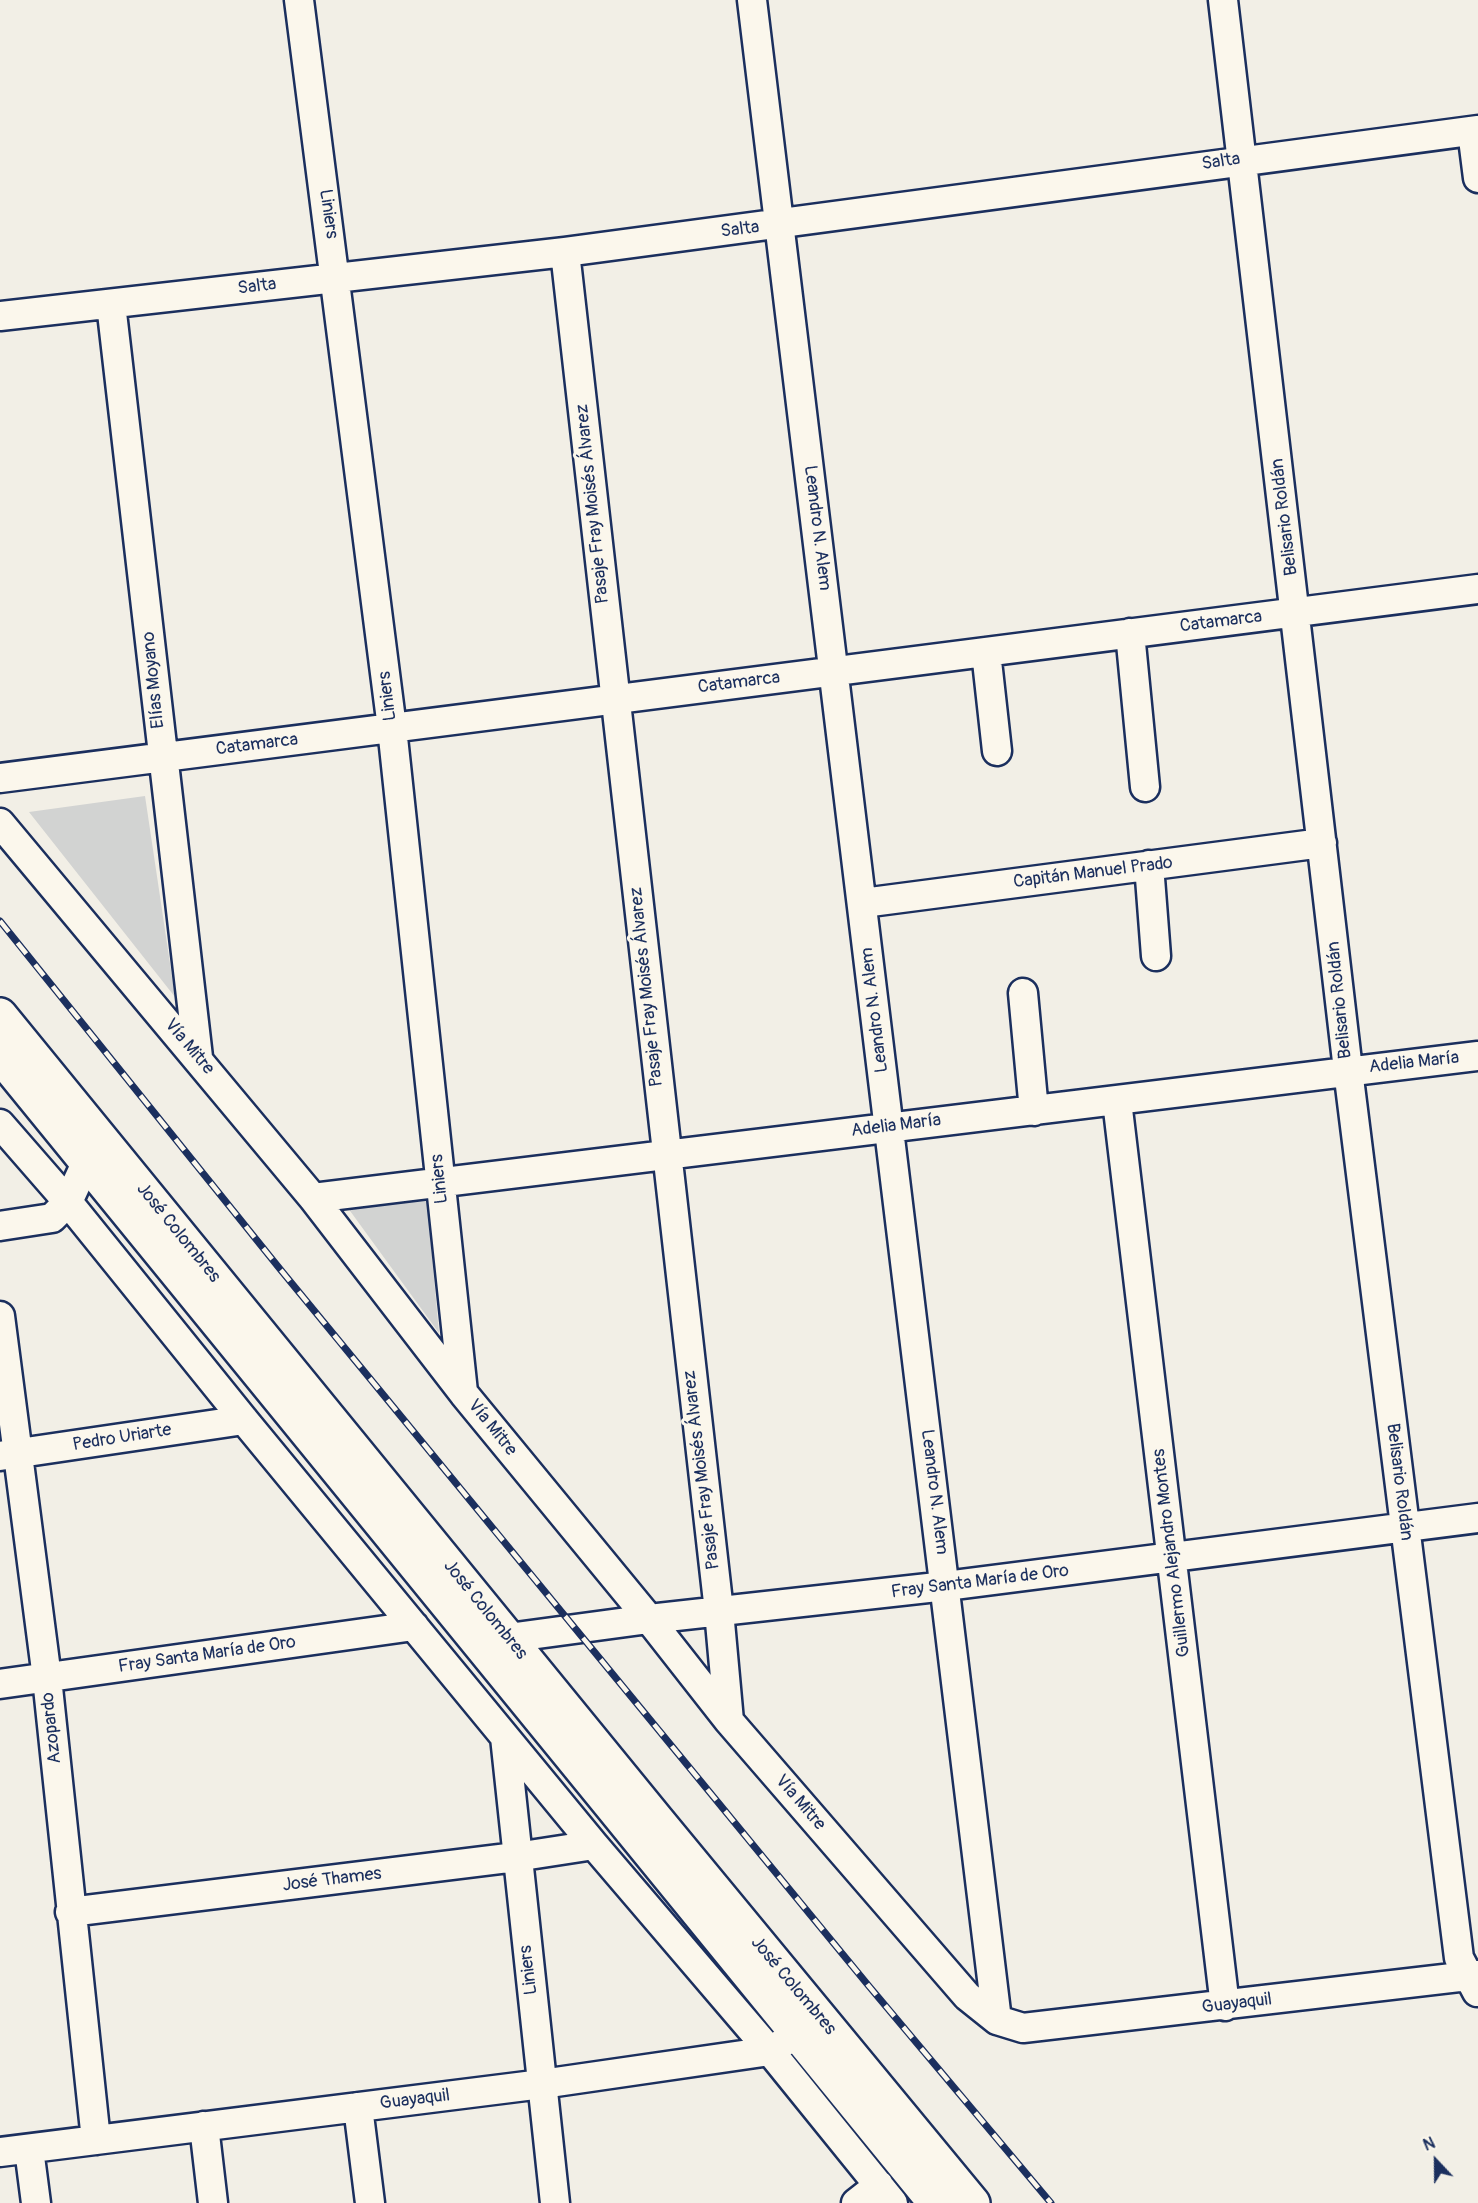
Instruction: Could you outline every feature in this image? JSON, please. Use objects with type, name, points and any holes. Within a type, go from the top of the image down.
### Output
[{"type":"main road","name":"José Colombres","points":[[0,1015],[97,1154],[495,1643],[795,2034],[935,2203]]},
{"type":"main road","name":"José Colombres","points":[[0,1056],[97,1154]]},
{"type":"main road","name":"José Colombres","points":[[795,2034],[973,2203]]},
{"type":"street","name":"Liniers","points":[[299,0],[337,278],[392,728],[464,1394]]},
{"type":"street","name":"Leandro N. Alem","points":[[752,0],[997,2020]]},
{"type":"street","name":"Belisario Roldán","points":[[1222,0],[1296,612],[1348,1070],[1459,1958],[1475,1982]]},
{"type":"street","name":"Salta","points":[[0,316],[565,252],[779,225],[1242,159],[1475,130]]},
{"type":"street","points":[[1475,130],[1478,178]]},
{"type":"street","name":"Pasaje Fray Moisés Álvarez","points":[[565,252],[719,1611],[729,1721]]},
{"type":"street","name":"Elías Moyano","points":[[111,304],[198,1057]]},
{"type":"street","name":"Catamarca","points":[[0,778],[1478,589]]},
{"type":"street","points":[[1130,633],[1145,787]]},
{"type":"street","points":[[986,652],[997,751]]},
{"type":"street","name":"Vía Mitre","points":[[0,823],[198,1057],[313,1198],[464,1394],[649,1619],[729,1721],[967,1996],[997,2020]]},
{"type":"street","name":"Capitán Manuel Prado","points":[[863,903],[1322,843]]},
{"type":"street","points":[[1149,865],[1156,956]]},
{"type":"street","points":[[1023,993],[1034,1111]]},
{"type":"street","name":"Adelia María","points":[[313,1198],[1118,1101],[1348,1070],[1478,1056]]},
{"type":"street","name":"Guillermo Alejandro Montes","points":[[1118,1101],[1225,2006]]},
{"type":"street","name":"José Colombres","points":[[0,1124],[68,1202],[244,1420],[594,1845],[795,2034],[886,2194]]},
{"type":"street","points":[[0,1226],[52,1218],[68,1202],[97,1154]]},
{"type":"street","name":"Azopardo","points":[[0,1316],[8,1455],[47,1678],[70,1912],[96,2140]]},
{"type":"street","name":"Pedro Uriarte","points":[[8,1455],[244,1420]]},
{"type":"street","name":"Fray Santa María de Oro","points":[[495,1643],[649,1619],[946,1586],[1478,1518]]},
{"type":"street","name":"Fray Santa María de Oro","points":[[0,1684],[414,1626]]},
{"type":"street","name":"Liniers","points":[[505,1737],[516,1857],[555,2203]]},
{"type":"street","name":"José Thames","points":[[70,1912],[516,1857],[594,1845]]},
{"type":"street","name":"Guayaquil","points":[[997,2020],[1023,2028],[1475,1982]]},
{"type":"street","name":"Guayaquil","points":[[0,2152],[542,2084],[795,2034]]},
{"type":"street","points":[[358,2107],[370,2203]]},
{"type":"street","points":[[204,2126],[213,2203]]},
{"type":"street","points":[[29,2149],[36,2203]]},
{"type":"street","points":[[856,2203],[886,2194]]},
{"type":"shaded area","points":[[145,796],[175,997],[29,812]]},
{"type":"shaded area","points":[[427,1201],[439,1333],[345,1204]]},
{"type":"railway","points":[[0,921],[280,1269],[868,1985],[1051,2203]]}]
